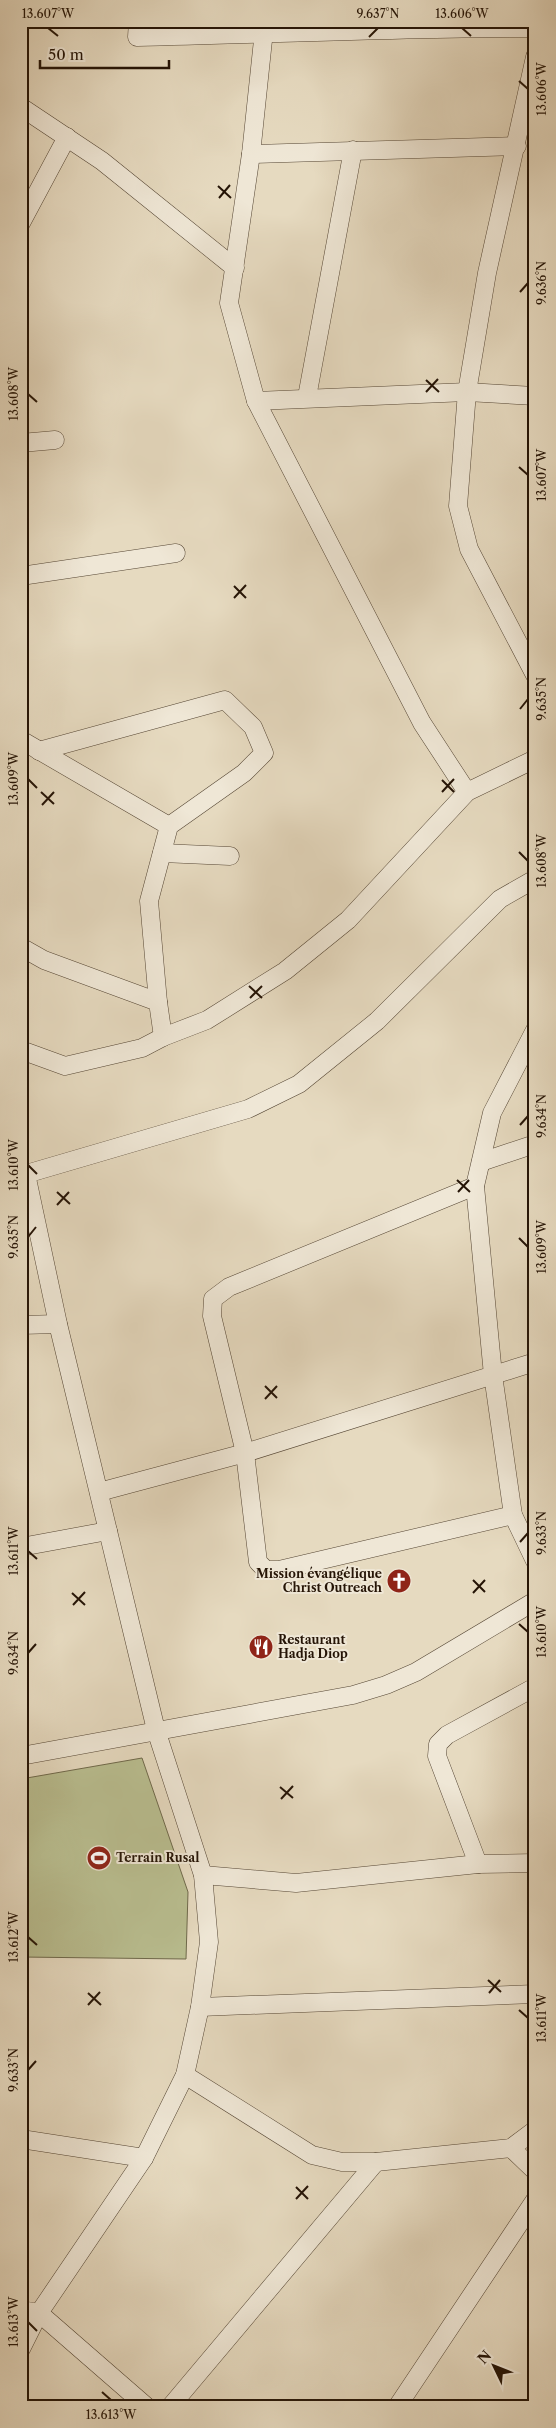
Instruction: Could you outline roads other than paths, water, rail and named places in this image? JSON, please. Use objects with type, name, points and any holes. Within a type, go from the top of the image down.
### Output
[{"type":"street","points":[[138,21],[137,37],[264,28],[420,24],[535,28]]},
{"type":"street","points":[[264,28],[251,154],[230,303],[256,401],[422,723],[468,792]]},
{"type":"street","points":[[535,57],[517,146],[487,274],[467,392],[458,506],[469,549],[535,674]]},
{"type":"street","points":[[21,107],[102,161],[235,268]]},
{"type":"street","points":[[21,223],[67,137]]},
{"type":"street","points":[[251,154],[517,146]]},
{"type":"street","points":[[307,398],[353,150]]},
{"type":"street","points":[[256,401],[467,392],[535,396]]},
{"type":"street","points":[[21,443],[55,440]]},
{"type":"street","points":[[21,576],[176,553]]},
{"type":"street","points":[[39,751],[225,700],[253,727],[264,753],[244,773],[169,826],[149,901],[158,1002],[164,1037]]},
{"type":"street","points":[[21,740],[169,826]]},
{"type":"street","points":[[21,1050],[65,1066],[142,1048],[206,1020],[285,971],[348,920],[468,792],[535,759]]},
{"type":"street","points":[[162,852],[230,856]]},
{"type":"street","points":[[21,2349],[39,2313],[144,2158],[184,2075],[200,2007],[209,1942],[203,1875],[156,1730],[58,1324],[24,1172],[248,1110],[299,1084],[377,1021],[500,899],[535,880]]},
{"type":"street","points":[[21,946],[44,960],[158,1002]]},
{"type":"street","points":[[535,1030],[492,1112],[475,1186],[493,1375],[513,1515],[535,1561]]},
{"type":"street","points":[[481,1162],[535,1144]]},
{"type":"street","points":[[475,1186],[229,1287],[213,1299],[212,1316],[245,1453],[258,1562],[266,1570],[278,1570],[513,1515]]},
{"type":"street","points":[[21,1325],[58,1324]]},
{"type":"street","points":[[99,1492],[245,1453],[535,1362]]},
{"type":"street","points":[[21,1547],[108,1531]]},
{"type":"street","points":[[21,1756],[352,1695],[386,1685],[416,1672],[535,1600]]},
{"type":"street","points":[[478,1864],[437,1756],[438,1744],[448,1735],[535,1687]]},
{"type":"street","points":[[203,1875],[296,1882],[478,1864],[535,1863]]},
{"type":"street","points":[[200,2007],[535,1994]]},
{"type":"street","points":[[184,2075],[312,2155],[342,2162],[376,2162],[511,2148],[535,2130]]},
{"type":"street","points":[[21,2139],[144,2158]]},
{"type":"street","points":[[511,2148],[535,2171]]},
{"type":"street","points":[[170,2407],[376,2162]]},
{"type":"street","points":[[397,2407],[535,2200]]},
{"type":"street","points":[[21,2310],[39,2313],[147,2407]]},
{"type":"place","name":"Mission évangélique Christ Outreach","points":[[399,1581]]},
{"type":"place","name":"Restaurant Hadja Diop","points":[[261,1647]]},
{"type":"place","name":"Terrain Rusal","points":[[99,1858]]}]
